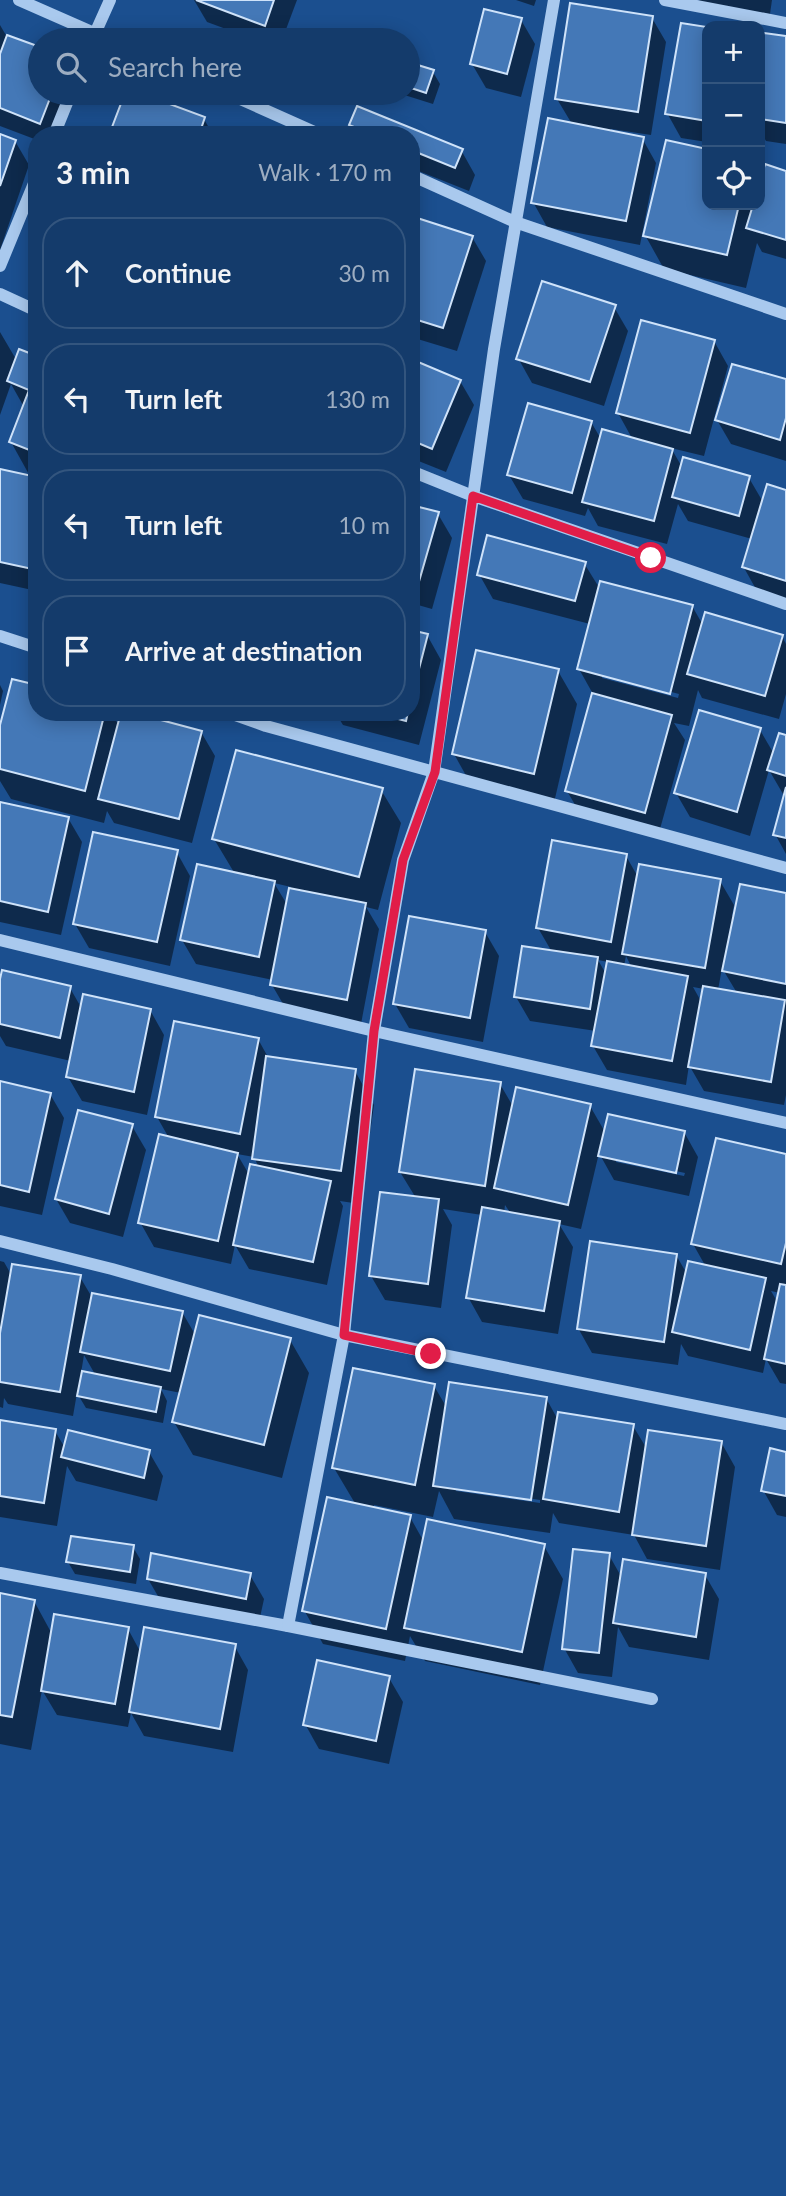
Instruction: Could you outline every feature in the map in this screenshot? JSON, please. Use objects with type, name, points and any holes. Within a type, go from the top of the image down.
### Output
[{"type":"street","points":[[19,0],[76,28]]},
{"type":"street","points":[[98,28],[110,0]]},
{"type":"street","points":[[288,1626],[344,1335],[374,1031],[403,860],[435,772],[494,349],[554,0]]},
{"type":"street","points":[[665,0],[786,23]]},
{"type":"street","points":[[58,126],[66,105]]},
{"type":"street","points":[[254,105],[301,126]]},
{"type":"street","points":[[420,179],[515,222],[786,314]]},
{"type":"street","points":[[0,266],[28,198]]},
{"type":"street","points":[[0,294],[28,307]]},
{"type":"street","points":[[420,475],[473,496],[786,604]]},
{"type":"street","points":[[0,636],[28,645]]},
{"type":"street","points":[[252,721],[786,868]]},
{"type":"street","points":[[0,940],[374,1031],[786,1123]]},
{"type":"street","points":[[0,1241],[113,1269],[344,1335],[786,1424]]},
{"type":"street","points":[[0,1573],[288,1626],[652,1699]]},
{"type":"building","points":[[196,0],[274,0],[265,26]]},
{"type":"building","points":[[570,3],[653,16],[638,112],[555,99]]},
{"type":"building","points":[[484,9],[522,18],[507,74],[470,64]]},
{"type":"building","points":[[681,23],[702,26],[702,120],[665,114]]},
{"type":"building","points":[[765,33],[786,36],[786,123],[765,120]]},
{"type":"building","points":[[7,35],[28,43],[28,105],[47,105],[40,124],[0,108],[0,54]]},
{"type":"building","points":[[420,66],[434,70],[426,93],[420,91]]},
{"type":"building","points":[[120,105],[172,105],[205,117],[202,126],[112,126]]},
{"type":"building","points":[[357,106],[406,126],[352,126],[349,125]]},
{"type":"building","points":[[548,118],[644,137],[626,221],[531,203]]},
{"type":"building","points":[[420,132],[463,149],[455,168],[420,154]]},
{"type":"building","points":[[0,134],[16,140],[0,186]]},
{"type":"building","points":[[666,140],[702,148],[702,210],[738,210],[727,255],[643,236]]},
{"type":"building","points":[[765,164],[786,171],[786,240],[746,228],[751,210],[765,210]]},
{"type":"building","points":[[420,219],[473,236],[443,328],[420,321]]},
{"type":"building","points":[[542,281],[616,305],[590,382],[516,359]]},
{"type":"building","points":[[641,320],[715,340],[690,433],[616,413]]},
{"type":"building","points":[[19,349],[28,352],[28,390],[7,381]]},
{"type":"building","points":[[420,363],[461,380],[432,449],[420,444]]},
{"type":"building","points":[[732,364],[786,379],[786,418],[780,440],[715,420]]},
{"type":"building","points":[[28,393],[28,449],[9,442]]},
{"type":"building","points":[[528,403],[592,421],[572,493],[507,475]]},
{"type":"building","points":[[602,429],[673,449],[654,521],[582,502]]},
{"type":"building","points":[[683,457],[750,476],[739,516],[672,497]]},
{"type":"building","points":[[0,469],[28,475],[28,568],[0,562]]},
{"type":"building","points":[[767,484],[786,490],[786,581],[742,567]]},
{"type":"building","points":[[420,507],[439,512],[420,578]]},
{"type":"building","points":[[487,535],[586,562],[575,601],[477,575]]},
{"type":"building","points":[[600,581],[693,605],[670,694],[577,669]]},
{"type":"building","points":[[705,612],[783,635],[765,696],[687,674]]},
{"type":"building","points":[[420,632],[428,634],[420,665]]},
{"type":"building","points":[[476,650],[559,669],[534,774],[452,754]]},
{"type":"building","points":[[12,679],[28,683],[28,721],[103,721],[85,791],[0,769],[0,725]]},
{"type":"building","points":[[592,693],[672,715],[645,813],[565,791]]},
{"type":"building","points":[[699,710],[761,728],[737,812],[674,793]]},
{"type":"building","points":[[119,721],[165,721],[202,731],[179,819],[98,799]]},
{"type":"building","points":[[779,733],[786,735],[786,776],[767,770]]},
{"type":"building","points":[[236,750],[383,788],[359,877],[212,839]]},
{"type":"building","points":[[786,787],[786,838],[773,835]]},
{"type":"building","points":[[0,802],[69,817],[48,912],[0,901]]},
{"type":"building","points":[[93,832],[178,850],[157,942],[73,924]]},
{"type":"building","points":[[552,840],[627,854],[611,942],[536,928]]},
{"type":"building","points":[[197,864],[275,881],[259,957],[180,940]]},
{"type":"building","points":[[639,864],[721,879],[705,968],[622,954]]},
{"type":"building","points":[[740,884],[786,893],[786,984],[722,971]]},
{"type":"building","points":[[289,888],[366,903],[347,1000],[270,985]]},
{"type":"building","points":[[409,916],[486,930],[470,1018],[393,1004]]},
{"type":"building","points":[[522,946],[598,957],[590,1009],[514,997]]},
{"type":"building","points":[[607,961],[688,976],[672,1061],[591,1046]]},
{"type":"building","points":[[2,970],[71,986],[60,1038],[0,1024]]},
{"type":"building","points":[[703,986],[785,1000],[771,1082],[688,1067]]},
{"type":"building","points":[[83,994],[151,1009],[134,1092],[66,1077]]},
{"type":"building","points":[[174,1021],[259,1038],[240,1134],[155,1117]]},
{"type":"building","points":[[266,1056],[356,1069],[341,1171],[252,1159]]},
{"type":"building","points":[[415,1069],[501,1082],[485,1186],[399,1172]]},
{"type":"building","points":[[0,1081],[51,1093],[29,1192],[0,1185]]},
{"type":"building","points":[[516,1087],[591,1104],[568,1205],[494,1188]]},
{"type":"building","points":[[78,1110],[133,1124],[109,1214],[55,1199]]},
{"type":"building","points":[[608,1114],[685,1131],[676,1173],[598,1156]]},
{"type":"building","points":[[159,1134],[238,1153],[218,1241],[138,1223]]},
{"type":"building","points":[[716,1138],[786,1154],[786,1243],[781,1264],[691,1244]]},
{"type":"building","points":[[250,1164],[331,1181],[313,1262],[233,1245]]},
{"type":"building","points":[[380,1192],[439,1199],[428,1284],[369,1276]]},
{"type":"building","points":[[482,1207],[560,1221],[544,1311],[466,1298]]},
{"type":"building","points":[[590,1241],[677,1254],[664,1342],[577,1329]]},
{"type":"building","points":[[688,1261],[766,1278],[750,1350],[672,1332]]},
{"type":"building","points":[[12,1264],[81,1275],[60,1392],[0,1382],[0,1333]]},
{"type":"building","points":[[780,1284],[786,1285],[786,1364],[764,1359]]},
{"type":"building","points":[[92,1293],[183,1311],[170,1371],[80,1352]]},
{"type":"building","points":[[199,1315],[291,1338],[264,1445],[172,1422]]},
{"type":"building","points":[[353,1368],[435,1384],[415,1485],[332,1468]]},
{"type":"building","points":[[82,1371],[161,1387],[156,1412],[77,1396]]},
{"type":"building","points":[[449,1382],[547,1397],[531,1500],[433,1486]]},
{"type":"building","points":[[558,1412],[634,1424],[619,1512],[543,1499]]},
{"type":"building","points":[[0,1420],[56,1429],[44,1503],[0,1496]]},
{"type":"building","points":[[68,1430],[150,1450],[144,1478],[61,1457]]},
{"type":"building","points":[[648,1430],[722,1441],[706,1546],[632,1535]]},
{"type":"building","points":[[770,1448],[786,1452],[786,1496],[761,1491]]},
{"type":"building","points":[[327,1497],[411,1515],[386,1629],[302,1611]]},
{"type":"building","points":[[427,1519],[545,1544],[522,1652],[404,1628]]},
{"type":"building","points":[[71,1536],[134,1545],[130,1572],[66,1562]]},
{"type":"building","points":[[573,1549],[610,1553],[599,1653],[562,1649]]},
{"type":"building","points":[[151,1553],[251,1573],[246,1599],[147,1579]]},
{"type":"building","points":[[623,1559],[706,1573],[696,1637],[613,1623]]},
{"type":"building","points":[[0,1593],[35,1600],[12,1717],[0,1715]]},
{"type":"building","points":[[54,1614],[129,1627],[115,1704],[41,1691]]},
{"type":"building","points":[[144,1627],[236,1644],[220,1729],[129,1712]]},
{"type":"building","points":[[317,1660],[390,1676],[376,1741],[303,1725]]},
{"type":"route","points":[[431,1354],[344,1335],[374,1031],[403,860],[435,772],[473,496],[651,558]]}]
